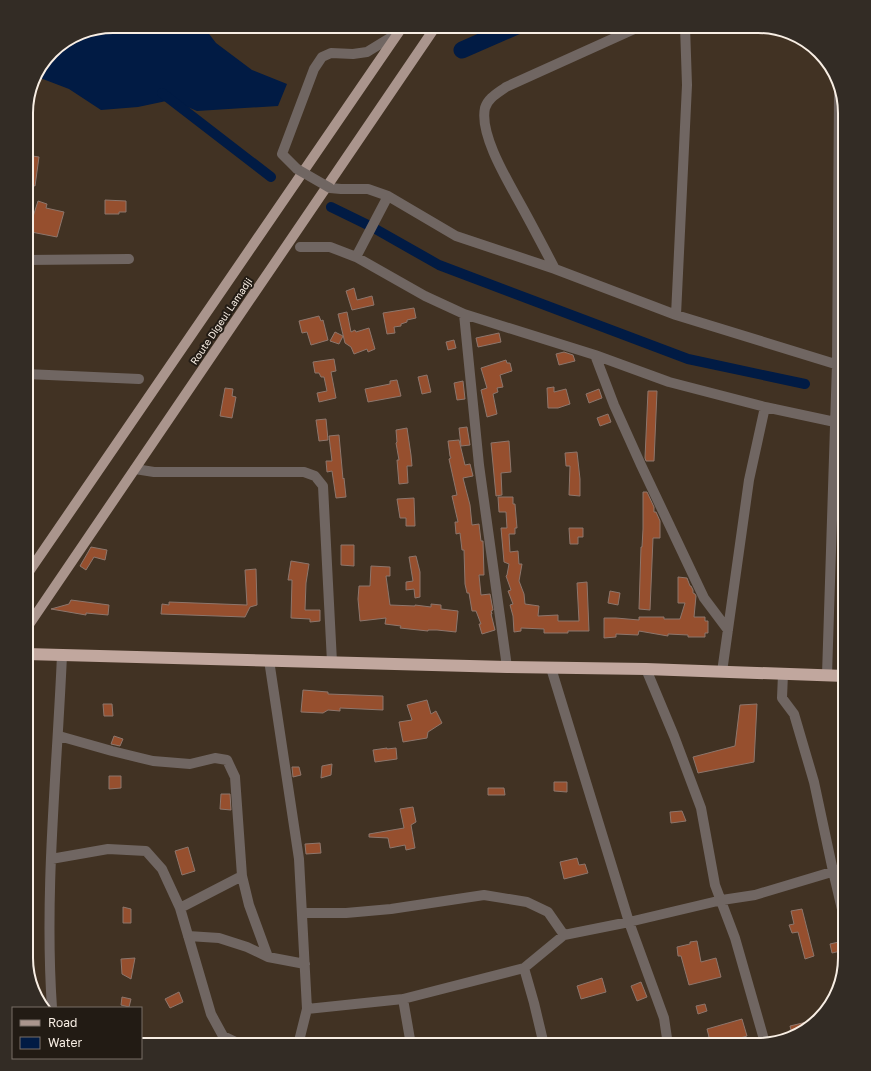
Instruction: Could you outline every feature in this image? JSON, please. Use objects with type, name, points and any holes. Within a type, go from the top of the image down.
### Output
[{"type":"highway","points":[[33,654],[506,667],[646,669],[838,676]]},
{"type":"main road","name":"Route Digeul Lamadji","points":[[33,566],[397,33]]},
{"type":"main road","name":"Route Digeul Lamadji","points":[[33,619],[431,33]]},
{"type":"street","points":[[394,33],[367,52],[353,54],[331,54],[322,57],[314,70],[282,154],[297,169],[330,188],[341,190],[368,188],[388,196],[456,236],[555,269],[676,314],[838,365]]},
{"type":"street","points":[[555,269],[494,151],[484,120],[485,107],[492,96],[506,87],[626,33]]},
{"type":"street","points":[[676,314],[687,85],[685,33]]},
{"type":"street","points":[[356,257],[388,196]]},
{"type":"street","points":[[300,247],[330,248],[356,257],[425,296],[464,314],[595,355],[669,382],[765,407],[835,422]]},
{"type":"street","points":[[33,260],[129,259]]},
{"type":"street","points":[[464,314],[480,465],[506,667]]},
{"type":"street","points":[[595,355],[623,425],[704,598],[728,630]]},
{"type":"street","points":[[33,374],[139,379]]},
{"type":"street","points":[[827,675],[835,422],[838,394]]},
{"type":"street","points":[[722,672],[749,480],[765,407]]},
{"type":"street","points":[[135,469],[154,472],[304,472],[315,476],[323,486],[332,662]]},
{"type":"street","points":[[52,1007],[50,973],[51,859],[59,736],[62,655]]},
{"type":"street","points":[[269,660],[299,859],[307,1008],[300,1038]]},
{"type":"street","points":[[551,668],[629,922],[664,1018],[667,1038]]},
{"type":"street","points":[[646,669],[674,736],[701,808],[716,885],[735,938],[763,1037]]},
{"type":"street","points":[[783,674],[782,698],[794,714],[814,782],[838,892]]},
{"type":"street","points":[[59,736],[153,761],[190,764],[215,758],[227,760],[235,777],[242,876],[249,906],[268,957]]},
{"type":"street","points":[[51,859],[108,849],[146,851],[162,869],[180,908],[211,1014],[223,1036],[227,1038]]},
{"type":"street","points":[[307,1008],[403,999],[524,968],[564,935],[774,890],[838,870]]},
{"type":"street","points":[[180,908],[242,876]]},
{"type":"street","points":[[302,913],[346,913],[390,909],[484,895],[527,902],[548,912],[564,935]]},
{"type":"street","points":[[188,936],[219,938],[248,947],[268,957],[305,964]]},
{"type":"street","points":[[524,968],[542,1038]]},
{"type":"street","points":[[403,999],[410,1038]]},
{"type":"water","points":[[108,33],[208,33],[216,43],[252,70],[287,84],[278,106],[197,111],[171,100],[138,107],[101,110],[69,89],[41,78],[53,60],[60,53],[83,39]]},
{"type":"building","points":[[33,156],[39,157],[35,186],[33,186]]},
{"type":"building","points":[[105,200],[126,201],[126,212],[119,212],[119,214],[105,214]]},
{"type":"building","points":[[38,201],[47,204],[46,208],[64,212],[57,237],[33,232],[33,217]]},
{"type":"building","points":[[354,288],[357,300],[372,296],[374,305],[352,310],[346,291]]},
{"type":"building","points":[[414,308],[416,318],[407,320],[407,322],[401,324],[401,326],[394,327],[395,333],[387,334],[383,313]]},
{"type":"building","points":[[347,312],[351,332],[369,328],[375,349],[368,352],[367,349],[354,354],[351,347],[345,343],[338,314]]},
{"type":"building","points":[[319,316],[321,321],[323,320],[328,340],[311,345],[307,332],[302,333],[299,321]]},
{"type":"building","points":[[335,332],[343,336],[339,344],[330,341]]},
{"type":"building","points":[[499,333],[501,342],[478,347],[476,338]]},
{"type":"building","points":[[454,340],[456,348],[448,350],[446,342]]},
{"type":"building","points":[[564,352],[573,355],[575,361],[559,365],[556,354]]},
{"type":"building","points":[[334,359],[336,371],[331,372],[336,398],[319,402],[317,393],[327,391],[324,377],[321,377],[319,373],[315,373],[313,362]]},
{"type":"building","points":[[506,360],[507,363],[510,363],[512,371],[500,375],[503,387],[497,388],[498,392],[493,394],[497,414],[487,417],[481,390],[487,388],[481,368]]},
{"type":"building","points":[[427,375],[431,392],[422,394],[418,377]]},
{"type":"building","points":[[397,380],[401,396],[368,402],[365,389],[390,384],[390,381]]},
{"type":"building","points":[[463,381],[465,399],[457,400],[454,383]]},
{"type":"building","points":[[554,387],[554,392],[566,389],[570,404],[558,408],[548,408],[547,388]]},
{"type":"building","points":[[225,388],[233,389],[232,396],[236,397],[232,418],[220,416]]},
{"type":"building","points":[[599,389],[602,398],[589,403],[586,394]]},
{"type":"building","points":[[648,391],[657,391],[654,461],[646,461],[645,458]]},
{"type":"building","points":[[608,414],[611,422],[600,426],[597,418]]},
{"type":"building","points":[[326,419],[328,440],[319,441],[316,420]]},
{"type":"building","points":[[467,427],[470,445],[461,446],[459,428]]},
{"type":"building","points":[[407,428],[412,466],[407,466],[408,483],[399,484],[397,460],[399,460],[396,443],[396,430]]},
{"type":"building","points":[[339,435],[346,497],[336,498],[332,471],[327,472],[326,461],[332,461],[329,436]]},
{"type":"building","points":[[459,440],[465,465],[470,464],[473,476],[463,478],[470,505],[472,525],[479,524],[481,541],[483,541],[484,575],[479,575],[481,595],[490,594],[493,610],[491,611],[491,614],[495,630],[482,634],[479,624],[481,624],[476,611],[472,611],[469,593],[467,593],[465,584],[464,550],[462,550],[460,533],[456,534],[455,522],[458,522],[452,496],[457,495],[449,459],[451,458],[448,441]]},
{"type":"building","points":[[509,441],[511,472],[501,473],[502,495],[496,496],[491,443]]},
{"type":"building","points":[[577,452],[580,496],[569,495],[570,466],[566,466],[565,453]]},
{"type":"building","points":[[643,492],[647,492],[654,507],[654,512],[656,512],[660,521],[660,538],[653,538],[650,610],[639,609],[643,529]]},
{"type":"building","points":[[498,497],[513,497],[513,504],[515,504],[517,528],[515,528],[515,534],[509,534],[510,552],[518,551],[519,564],[522,564],[519,581],[524,594],[525,604],[539,606],[538,616],[558,615],[558,621],[579,621],[577,583],[587,582],[589,631],[544,633],[544,629],[521,628],[521,631],[514,632],[513,616],[510,605],[513,604],[508,591],[511,590],[506,576],[509,564],[504,562],[501,528],[507,528],[506,512],[499,512]]},
{"type":"building","points":[[414,498],[415,526],[406,526],[406,518],[400,518],[397,499]]},
{"type":"building","points":[[569,528],[583,528],[583,537],[578,537],[578,544],[570,544]]},
{"type":"building","points":[[341,545],[354,545],[354,566],[341,565]]},
{"type":"building","points":[[91,547],[107,550],[105,560],[94,557],[86,570],[80,566]]},
{"type":"building","points":[[416,556],[420,572],[420,597],[415,598],[414,589],[406,590],[406,582],[413,581],[409,557]]},
{"type":"building","points":[[291,561],[309,564],[306,583],[305,610],[320,610],[320,621],[310,622],[310,619],[291,618],[292,580],[288,580]]},
{"type":"building","points":[[371,566],[390,567],[390,576],[386,576],[390,605],[415,605],[431,607],[431,604],[441,605],[441,609],[458,611],[456,632],[400,628],[401,626],[385,624],[386,618],[360,621],[358,599],[359,586],[370,586]]},
{"type":"building","points":[[256,569],[257,605],[250,607],[245,617],[161,614],[162,604],[169,605],[169,602],[247,605],[245,570]]},
{"type":"building","points":[[678,577],[687,578],[693,593],[696,596],[694,617],[705,617],[705,621],[708,621],[708,633],[705,633],[705,637],[688,637],[688,635],[668,634],[668,636],[639,631],[638,635],[616,634],[616,637],[604,638],[604,618],[639,620],[639,617],[664,617],[664,619],[680,619],[685,603],[678,603]]},
{"type":"building","points":[[610,591],[620,593],[618,605],[608,603]]},
{"type":"building","points":[[71,600],[109,605],[108,615],[86,613],[86,615],[51,609],[69,604]]},
{"type":"building","points":[[303,690],[328,692],[328,694],[383,696],[383,710],[340,708],[340,711],[328,710],[323,713],[301,712]]},
{"type":"building","points":[[427,700],[431,714],[436,711],[442,723],[428,732],[427,738],[403,742],[399,722],[412,720],[407,705]]},
{"type":"building","points":[[103,704],[112,704],[113,716],[104,716]]},
{"type":"building","points":[[757,704],[754,762],[698,773],[693,757],[735,746],[740,705]]},
{"type":"building","points":[[114,736],[123,739],[120,746],[111,744]]},
{"type":"building","points":[[396,748],[397,759],[375,762],[373,750]]},
{"type":"building","points":[[332,764],[331,775],[321,778],[322,766]]},
{"type":"building","points":[[292,767],[299,767],[301,775],[293,777]]},
{"type":"building","points":[[109,776],[121,776],[121,788],[109,789]]},
{"type":"building","points":[[554,782],[567,782],[567,792],[554,791]]},
{"type":"building","points":[[488,788],[504,788],[505,795],[488,795]]},
{"type":"building","points":[[221,794],[230,794],[231,810],[220,809]]},
{"type":"building","points":[[413,807],[416,822],[411,825],[415,848],[406,850],[405,845],[390,848],[388,838],[369,837],[369,834],[404,828],[400,809]]},
{"type":"building","points":[[682,811],[686,821],[671,823],[670,812]]},
{"type":"building","points":[[320,843],[321,853],[306,854],[305,844]]},
{"type":"building","points":[[188,847],[195,871],[182,875],[175,851]]},
{"type":"building","points":[[577,858],[579,865],[585,864],[588,873],[564,879],[560,862]]},
{"type":"building","points":[[123,907],[131,909],[131,923],[123,923]]},
{"type":"building","points":[[802,909],[814,956],[805,959],[798,932],[792,933],[789,925],[794,924],[791,911]]},
{"type":"building","points":[[697,941],[701,962],[716,958],[721,977],[689,985],[681,956],[678,956],[677,947]]},
{"type":"building","points":[[838,942],[838,952],[832,953],[830,944]]},
{"type":"building","points":[[135,958],[131,979],[122,974],[121,959]]},
{"type":"building","points":[[602,978],[606,992],[581,999],[577,986]]},
{"type":"building","points":[[641,982],[647,997],[637,1001],[631,986]]},
{"type":"building","points":[[179,992],[183,1002],[170,1008],[165,999]]},
{"type":"building","points":[[122,997],[131,999],[129,1007],[121,1005]]},
{"type":"building","points":[[705,1004],[707,1011],[698,1014],[696,1006]]},
{"type":"building","points":[[742,1019],[747,1036],[740,1038],[706,1038],[709,1037],[707,1029]]},
{"type":"building","points":[[804,1023],[791,1031],[790,1026]]},
{"type":"waterway","points":[[462,50],[501,33]]},
{"type":"waterway","points":[[162,93],[271,177]]},
{"type":"waterway","points":[[331,207],[372,227],[439,265],[688,359],[805,384]]}]
